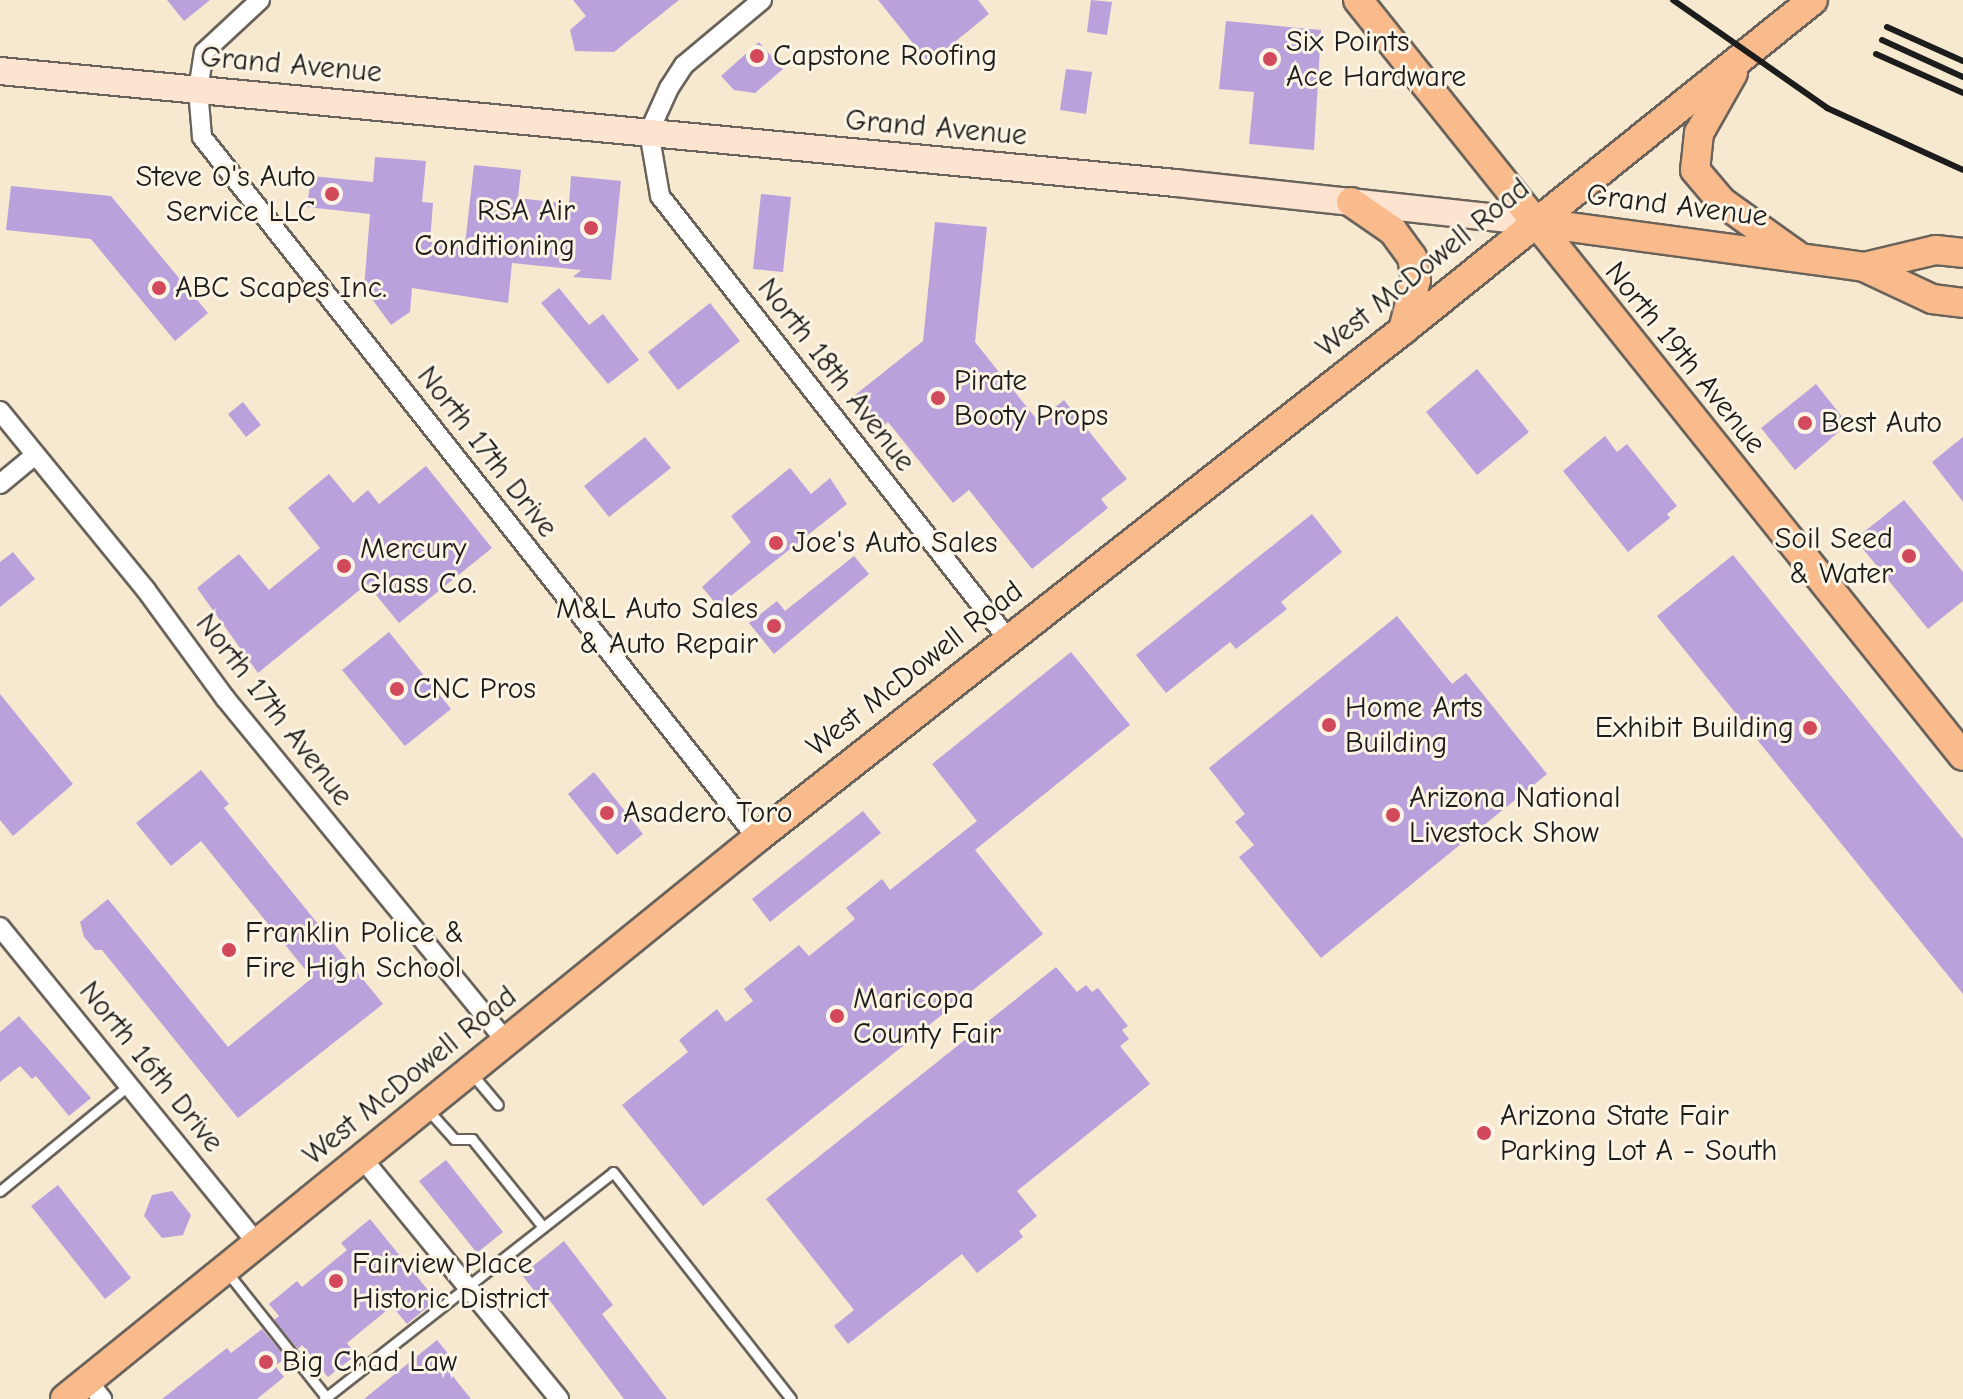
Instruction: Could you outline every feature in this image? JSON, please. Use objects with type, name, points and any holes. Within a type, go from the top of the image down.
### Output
[{"type":"main road","name":"North 19th Avenue","points":[[1358,0],[1963,756]]},
{"type":"main road","name":"West McDowell Road","points":[[65,1399],[95,1390],[225,1269],[757,838],[1403,330],[1533,222],[1813,0]]},
{"type":"main road","points":[[1745,54],[1699,133],[1695,170],[1722,202],[1799,256]]},
{"type":"main road","name":"Grand Avenue","points":[[0,71],[649,132],[1533,222],[1864,267],[1932,299],[1963,303]]},
{"type":"main road","points":[[1351,202],[1393,231],[1412,257],[1416,280],[1403,330]]},
{"type":"main road","name":"Grand Avenue","points":[[1864,267],[1936,250],[1963,253]]},
{"type":"street","name":"North 17th Drive","points":[[260,0],[210,42],[198,90],[202,137],[757,838]]},
{"type":"street","points":[[649,132],[684,65],[762,0]]},
{"type":"street","name":"North 18th Avenue","points":[[649,132],[660,196],[1008,639]]},
{"type":"street","name":"North 17th Avenue","points":[[0,411],[146,590],[242,719],[507,1042]]},
{"type":"street","points":[[0,484],[35,455]]},
{"type":"street","name":"North 16th Drive","points":[[0,927],[6,947],[129,1085],[257,1243]]},
{"type":"street","points":[[362,1158],[559,1399]]},
{"type":"lane","points":[[469,1072],[498,1105]]},
{"type":"lane","points":[[0,1191],[129,1085]]},
{"type":"lane","points":[[426,1107],[454,1139],[472,1139],[543,1227]]},
{"type":"lane","points":[[225,1269],[328,1397],[613,1172],[791,1399]]},
{"type":"building","points":[[167,0],[210,0],[184,21]]},
{"type":"building","points":[[573,0],[679,0],[614,52],[575,51],[570,30],[586,16]]},
{"type":"building","points":[[878,0],[978,0],[989,14],[929,63]]},
{"type":"building","points":[[1091,0],[1112,2],[1107,35],[1087,32]]},
{"type":"building","name":"Six Points Ace Hardware","points":[[1226,21],[1321,30],[1314,150],[1249,144],[1254,92],[1219,89]]},
{"type":"building","name":"Capstone Roofing","points":[[759,42],[783,69],[755,93],[734,90],[721,76]]},
{"type":"building","points":[[1066,69],[1092,72],[1086,114],[1060,110]]},
{"type":"building","points":[[375,157],[426,161],[422,202],[433,203],[430,242],[465,244],[474,165],[521,170],[518,198],[569,204],[571,176],[621,181],[611,280],[573,277],[581,270],[512,263],[508,303],[412,288],[410,312],[391,325],[364,288],[370,214],[307,207],[311,176],[373,182]]},
{"type":"building","name":"ABC Scapes Inc.","points":[[11,186],[111,196],[208,313],[175,341],[91,239],[6,230]]},
{"type":"building","points":[[761,194],[791,197],[783,272],[753,269]]},
{"type":"building","name":"Pirate Booty Props","points":[[935,222],[987,227],[975,342],[1038,421],[1064,400],[1127,479],[1101,499],[1108,508],[1032,569],[969,490],[953,503],[888,422],[881,428],[855,395],[923,341]]},
{"type":"building","points":[[559,288],[589,325],[603,314],[639,360],[608,384],[541,303]]},
{"type":"building","points":[[710,303],[740,341],[678,390],[648,352]]},
{"type":"building","points":[[1477,369],[1529,432],[1477,475],[1426,412]]},
{"type":"building","name":"Best Auto","points":[[1816,384],[1843,418],[1843,428],[1795,470],[1761,428]]},
{"type":"building","points":[[243,402],[261,425],[246,437],[228,414]]},
{"type":"building","points":[[1605,436],[1617,452],[1627,444],[1677,506],[1667,514],[1670,518],[1628,552],[1563,471]]},
{"type":"building","points":[[645,437],[671,468],[609,517],[584,486]]},
{"type":"building","points":[[1963,437],[1963,502],[1932,462]]},
{"type":"building","name":"Mercury Glass Co.","points":[[426,466],[492,548],[399,623],[367,584],[258,673],[197,588],[239,554],[269,590],[320,548],[288,508],[329,474],[353,503],[368,490],[379,504]]},
{"type":"building","name":"Joe's Auto Sales","points":[[790,468],[811,494],[830,478],[847,504],[718,606],[702,587],[751,542],[731,516]]},
{"type":"building","name":"Soil Seed & Water","points":[[1904,500],[1963,572],[1963,601],[1928,629],[1855,539]]},
{"type":"building","points":[[1312,514],[1342,552],[1281,602],[1287,609],[1236,649],[1230,642],[1166,693],[1136,655]]},
{"type":"building","points":[[13,552],[35,579],[0,607],[0,562]]},
{"type":"building","name":"Exhibit Building","points":[[1733,555],[1963,839],[1963,994],[1657,616]]},
{"type":"building","points":[[854,556],[869,574],[774,654],[749,623],[777,601],[785,611]]},
{"type":"building","name":"Arizona National Livestock Show","points":[[1397,616],[1452,684],[1466,673],[1547,774],[1321,958],[1239,857],[1254,845],[1235,822],[1245,814],[1209,768]]},
{"type":"building","name":"CNC Pros","points":[[389,632],[451,709],[405,746],[342,670]]},
{"type":"building","name":"Maricopa County Fair","points":[[1071,652],[1130,725],[975,850],[1043,934],[703,1206],[622,1105],[688,1052],[679,1040],[717,1009],[726,1022],[753,1001],[744,989],[799,945],[809,956],[855,919],[846,908],[882,879],[890,890],[977,821],[932,764]]},
{"type":"building","points":[[0,694],[73,784],[13,836],[0,820]]},
{"type":"building","points":[[201,770],[229,804],[224,808],[383,1004],[238,1118],[102,950],[95,950],[84,937],[80,922],[108,899],[228,1047],[312,978],[201,841],[171,866],[136,823]]},
{"type":"building","name":"Asadero Toro","points":[[594,772],[643,834],[617,855],[568,794]]},
{"type":"building","points":[[863,811],[881,833],[770,922],[752,899]]},
{"type":"building","points":[[1056,967],[1077,992],[1086,985],[1092,992],[1098,988],[1128,1026],[1122,1030],[1129,1039],[1120,1046],[1150,1084],[1017,1191],[1037,1216],[1019,1231],[1023,1237],[977,1273],[962,1254],[848,1344],[834,1326],[854,1310],[766,1199]]},
{"type":"building","points":[[19,1016],[91,1098],[69,1116],[36,1076],[32,1079],[20,1066],[0,1082],[0,1032]]},
{"type":"building","points":[[446,1160],[503,1232],[477,1253],[419,1181]]},
{"type":"building","points":[[58,1185],[131,1278],[105,1299],[31,1206]]},
{"type":"building","points":[[172,1191],[191,1215],[183,1235],[162,1238],[144,1216],[152,1195]]},
{"type":"building","points":[[370,1219],[436,1300],[407,1324],[392,1306],[347,1343],[356,1355],[328,1377],[302,1345],[298,1349],[274,1320],[279,1316],[269,1304],[297,1281],[302,1287],[347,1250],[341,1243]]},
{"type":"building","points":[[564,1241],[613,1305],[602,1314],[667,1399],[624,1399],[541,1289],[536,1293],[522,1275]]},
{"type":"building","points":[[262,1329],[286,1358],[275,1366],[284,1377],[257,1399],[162,1399],[227,1348],[231,1353]]},
{"type":"building","points":[[437,1340],[455,1362],[447,1369],[471,1399],[364,1399]]},
{"type":"railway","points":[[1673,0],[1827,108],[1963,170]]},
{"type":"railway","points":[[1887,27],[1963,61]]},
{"type":"railway","points":[[1882,40],[1963,77]]},
{"type":"railway","points":[[1876,54],[1963,93]]},
{"type":"place","name":"Capstone Roofing","points":[[757,56]]},
{"type":"place","name":"Six Points Ace Hardware","points":[[1270,59]]},
{"type":"place","name":"Steve O's Auto Service LLC","points":[[332,194]]},
{"type":"place","name":"RSA Air Conditioning","points":[[591,228]]},
{"type":"place","name":"ABC Scapes Inc.","points":[[159,288]]},
{"type":"place","name":"Pirate Booty Props","points":[[938,398]]},
{"type":"place","name":"Best Auto","points":[[1805,423]]},
{"type":"place","name":"Joe's Auto Sales","points":[[776,543]]},
{"type":"place","name":"Soil Seed & Water","points":[[1909,556]]},
{"type":"place","name":"Mercury Glass Co.","points":[[344,566]]},
{"type":"place","name":"M&L Auto Sales & Auto Repair","points":[[774,626]]},
{"type":"place","name":"CNC Pros","points":[[397,689]]},
{"type":"place","name":"Home Arts Building","points":[[1329,725]]},
{"type":"place","name":"Exhibit Building","points":[[1810,728]]},
{"type":"place","name":"Asadero Toro","points":[[607,813]]},
{"type":"place","name":"Arizona National Livestock Show","points":[[1393,815]]},
{"type":"place","name":"Franklin Police & Fire High School","points":[[229,950]]},
{"type":"place","name":"Maricopa County Fair","points":[[837,1016]]},
{"type":"place","name":"Arizona State Fair Parking Lot A - South","points":[[1484,1133]]},
{"type":"place","name":"Fairview Place Historic District","points":[[336,1281]]},
{"type":"place","name":"Big Chad Law","points":[[266,1362]]}]
